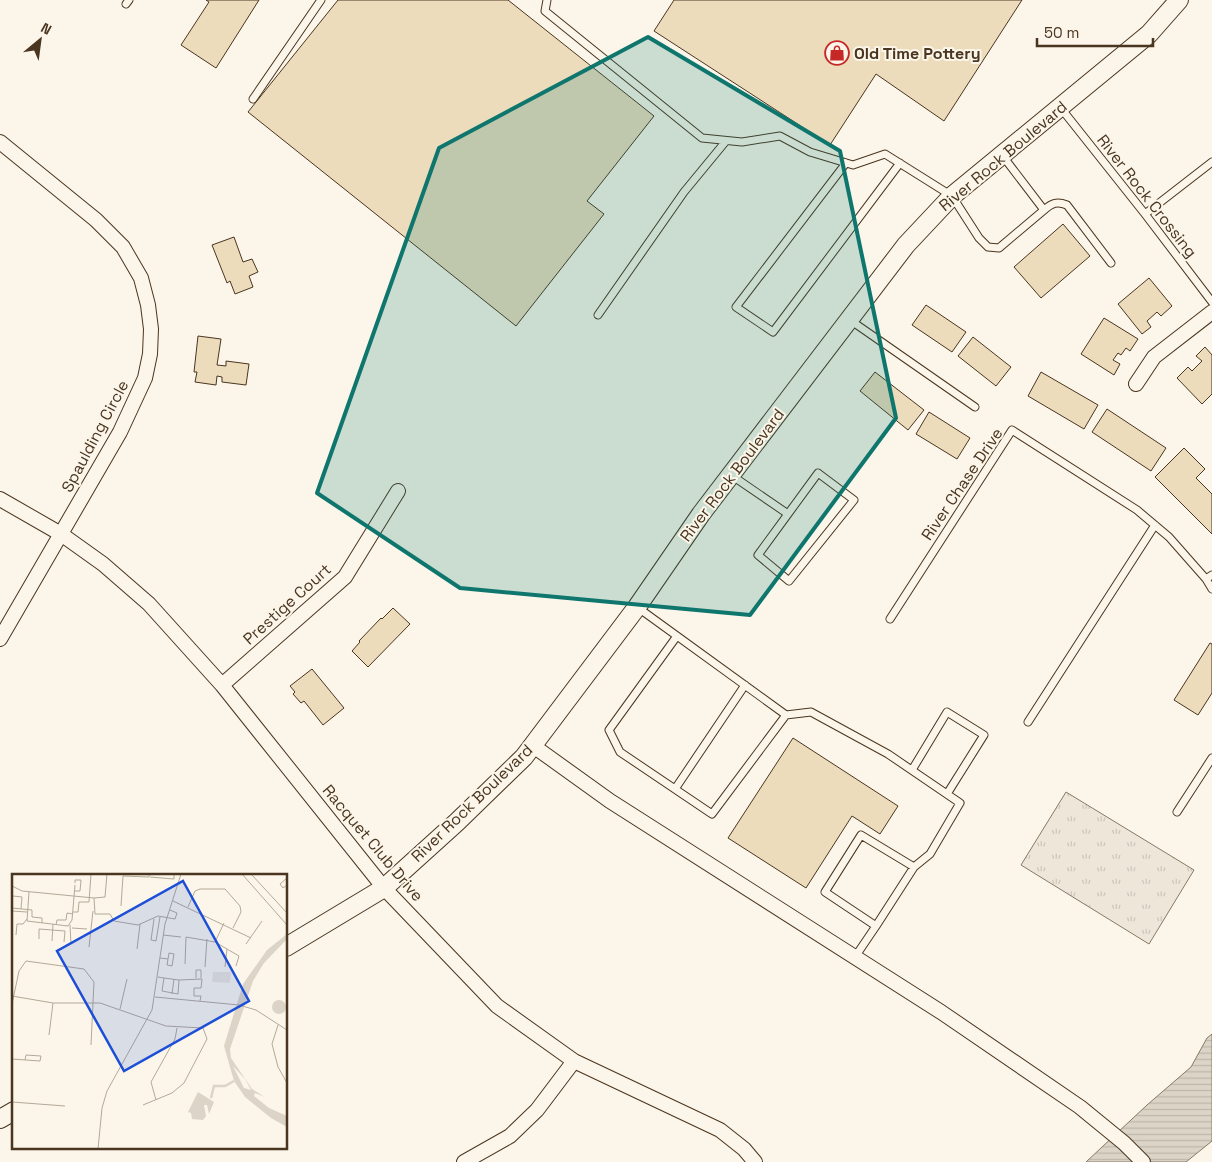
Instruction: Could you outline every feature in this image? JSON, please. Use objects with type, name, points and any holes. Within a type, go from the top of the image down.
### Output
[{"type":"street","name":"River Rock Boulevard","points":[[288,945],[384,888],[457,822],[524,757],[637,607],[730,475],[906,245],[952,196],[1150,34],[1179,0]]},
{"type":"street","name":"Spaulding Circle","points":[[0,142],[96,220],[123,247],[141,278],[148,305],[151,328],[150,354],[145,378],[120,432],[0,639]]},
{"type":"street","points":[[1136,384],[1154,357],[1212,312]]},
{"type":"street","name":"Prestige Court","points":[[222,685],[345,577],[398,491]]},
{"type":"street","name":"Racquet Club Drive","points":[[0,499],[61,534],[102,564],[149,604],[222,685],[384,888],[497,1006],[574,1061],[720,1130],[744,1148],[755,1162]]},
{"type":"street","points":[[532,745],[610,800],[941,1012],[1080,1107],[1124,1143],[1143,1162]]},
{"type":"street","points":[[464,1162],[510,1136],[537,1110],[574,1061]]},
{"type":"street","points":[[0,1119],[12,1112]]},
{"type":"lane","points":[[253,99],[321,0]]},
{"type":"lane","points":[[546,0],[545,11],[702,138],[742,142],[780,136],[810,152],[853,165],[885,154],[952,196],[979,238],[988,247],[999,248],[1051,204],[1059,202],[1067,205],[1111,263]]},
{"type":"lane","name":"River Rock Crossing","points":[[1060,107],[1212,302]]},
{"type":"lane","points":[[598,315],[684,192],[726,141]]},
{"type":"lane","points":[[1001,155],[1044,210]]},
{"type":"lane","points":[[1145,214],[1212,162]]},
{"type":"lane","points":[[846,163],[736,307],[773,332],[900,164]]},
{"type":"lane","points":[[849,319],[975,407]]},
{"type":"lane","name":"River Chase Drive","points":[[890,619],[1012,430],[1137,510],[1169,537],[1209,577],[1212,589]]},
{"type":"lane","points":[[818,473],[854,500],[789,581],[758,555],[788,514],[818,473]]},
{"type":"lane","points":[[730,475],[788,514]]},
{"type":"lane","points":[[1028,722],[1154,525]]},
{"type":"lane","points":[[637,607],[786,715],[811,712],[888,754],[960,804],[930,854],[914,867],[855,957]]},
{"type":"lane","points":[[677,636],[609,730],[620,752],[712,814],[786,715]]},
{"type":"lane","points":[[675,790],[745,685]]},
{"type":"lane","points":[[912,770],[947,712],[984,735],[947,794]]},
{"type":"lane","points":[[1177,812],[1212,758]]},
{"type":"lane","points":[[876,926],[824,892],[861,835],[914,867]]},
{"type":"highlighted area","points":[[648,37],[840,151],[896,418],[750,615],[460,588],[317,493],[439,148]]},
{"type":"green space","points":[[1066,792],[1194,870],[1149,944],[1021,865]]},
{"type":"shaded area","points":[[1212,1034],[1212,1141],[1186,1162],[1086,1162],[1191,1067],[1207,1038]]},
{"type":"building","points":[[206,0],[259,0],[216,68],[181,45],[209,2]]},
{"type":"building","points":[[338,0],[508,0],[654,116],[587,201],[604,214],[516,326],[248,112]]},
{"type":"building","name":"Old Time Pottery","points":[[674,0],[1022,0],[944,121],[876,74],[830,145],[654,31]]},
{"type":"building","points":[[1063,224],[1090,256],[1041,298],[1014,267]]},
{"type":"building","points":[[234,237],[243,262],[252,259],[258,272],[249,276],[253,287],[235,294],[230,281],[227,283],[212,245]]},
{"type":"building","points":[[1149,278],[1172,306],[1161,316],[1157,312],[1147,321],[1151,327],[1142,334],[1118,304]]},
{"type":"building","points":[[926,305],[966,332],[952,352],[912,325]]},
{"type":"building","points":[[1104,318],[1138,339],[1130,351],[1126,348],[1121,355],[1118,353],[1113,360],[1120,364],[1114,375],[1081,354]]},
{"type":"building","points":[[198,336],[221,339],[217,365],[226,366],[226,361],[249,364],[246,385],[222,382],[222,377],[217,376],[216,385],[195,382],[197,372],[194,372]]},
{"type":"building","points":[[973,337],[1011,367],[996,386],[958,356]]},
{"type":"building","points":[[1205,347],[1212,355],[1212,394],[1202,404],[1177,378],[1188,367],[1192,371],[1202,361],[1196,356]]},
{"type":"building","points":[[875,372],[924,410],[908,430],[860,391]]},
{"type":"building","points":[[1041,372],[1098,405],[1084,429],[1028,396]]},
{"type":"building","points":[[1107,409],[1166,448],[1151,471],[1092,432]]},
{"type":"building","points":[[929,412],[970,438],[957,459],[916,434]]},
{"type":"building","points":[[1184,448],[1205,469],[1196,478],[1212,494],[1212,534],[1155,477]]},
{"type":"building","points":[[393,608],[410,624],[368,667],[352,651],[359,641]]},
{"type":"building","points":[[1210,643],[1212,644],[1212,693],[1198,715],[1174,700]]},
{"type":"building","points":[[312,669],[344,708],[323,725],[304,701],[301,703],[293,694],[295,692],[290,686]]},
{"type":"building","points":[[793,738],[898,806],[880,834],[852,816],[806,888],[728,838]]},
{"type":"place","name":"Old Time Pottery","points":[[837,53]]}]
